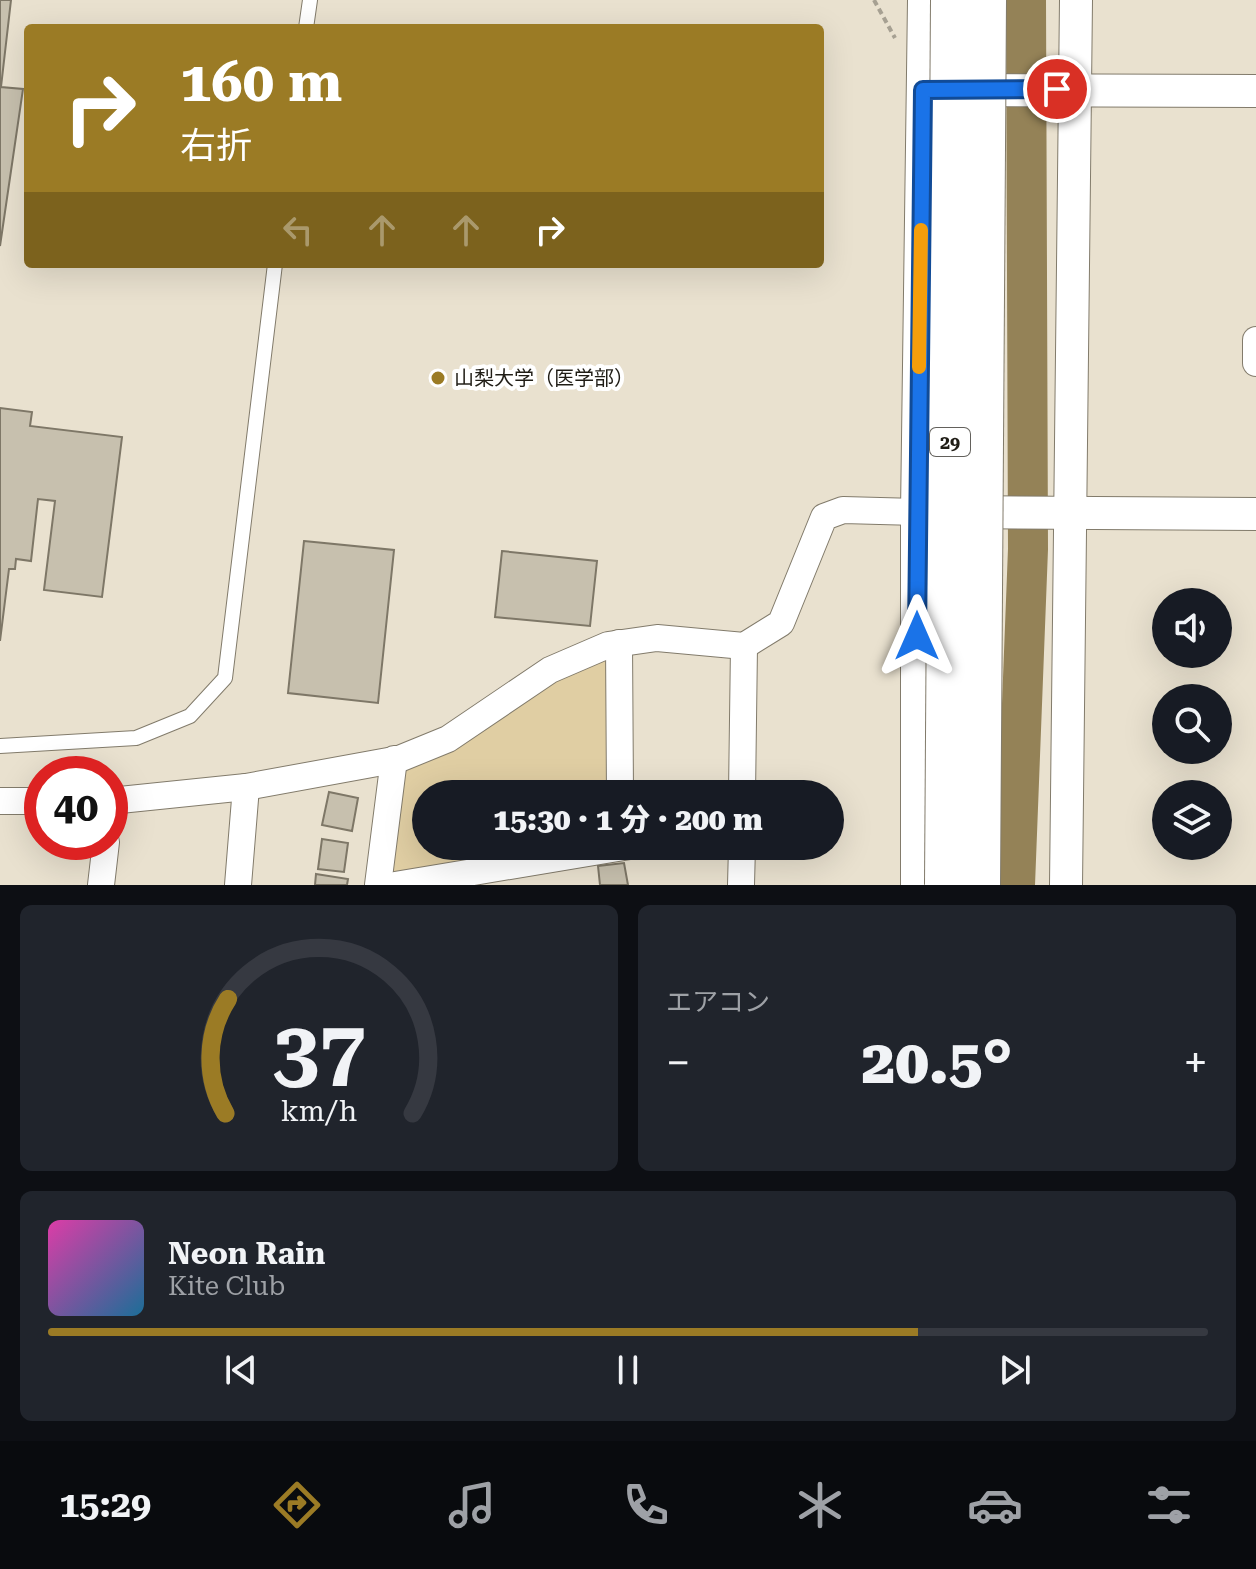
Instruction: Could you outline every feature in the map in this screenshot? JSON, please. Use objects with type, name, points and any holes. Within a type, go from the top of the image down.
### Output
[{"type":"highway","name":"29","points":[[947,885],[953,0]]},
{"type":"highway","name":"29","points":[[978,885],[984,0]]},
{"type":"street","points":[[917,885],[917,512],[924,0]]},
{"type":"street","points":[[1066,885],[1076,0]]},
{"type":"street","points":[[923,90],[1256,91]]},
{"type":"street","points":[[1256,340],[1256,363]]},
{"type":"street","points":[[128,802],[246,787],[394,759],[448,739],[550,670],[608,645],[657,638],[744,646],[781,623],[824,517],[843,510],[1256,514]]},
{"type":"street","points":[[619,643],[620,780]]},
{"type":"street","points":[[742,780],[744,646]]},
{"type":"street","points":[[378,885],[394,759]]},
{"type":"street","points":[[238,885],[246,787]]},
{"type":"street","points":[[0,801],[24,801]]},
{"type":"street","points":[[101,885],[104,860]]},
{"type":"street","points":[[395,885],[545,860]]},
{"type":"street","points":[[741,885],[742,860]]},
{"type":"lane","points":[[307,24],[310,0]]},
{"type":"lane","points":[[0,746],[136,738],[190,716],[225,678],[275,268]]},
{"type":"shaded area","points":[[619,643],[620,780],[412,780],[412,860],[533,860],[378,885],[394,759]]},
{"type":"building","points":[[0,0],[11,0],[1,87],[23,89],[0,246]]},
{"type":"building","points":[[0,408],[32,412],[30,426],[122,437],[102,597],[44,590],[55,501],[38,499],[31,561],[16,559],[15,569],[9,569],[0,641]]},
{"type":"building","points":[[304,541],[394,550],[378,703],[288,693]]},
{"type":"building","points":[[502,551],[597,561],[590,626],[495,617]]},
{"type":"building","points":[[329,792],[358,798],[352,831],[322,825]]},
{"type":"building","points":[[322,839],[348,843],[344,872],[318,869]]},
{"type":"building","points":[[624,863],[628,885],[600,885],[598,866]]},
{"type":"building","points":[[316,874],[348,879],[347,885],[315,885]]},
{"type":"waterway","points":[[1015,885],[1028,549],[1026,0]]},
{"type":"slow traffic","points":[[919,367],[921,230]]},
{"type":"place","name":"山梨大学（医学部）","points":[[438,378]]},
{"type":"route","points":[[917,636],[923,90],[1057,89]]}]
